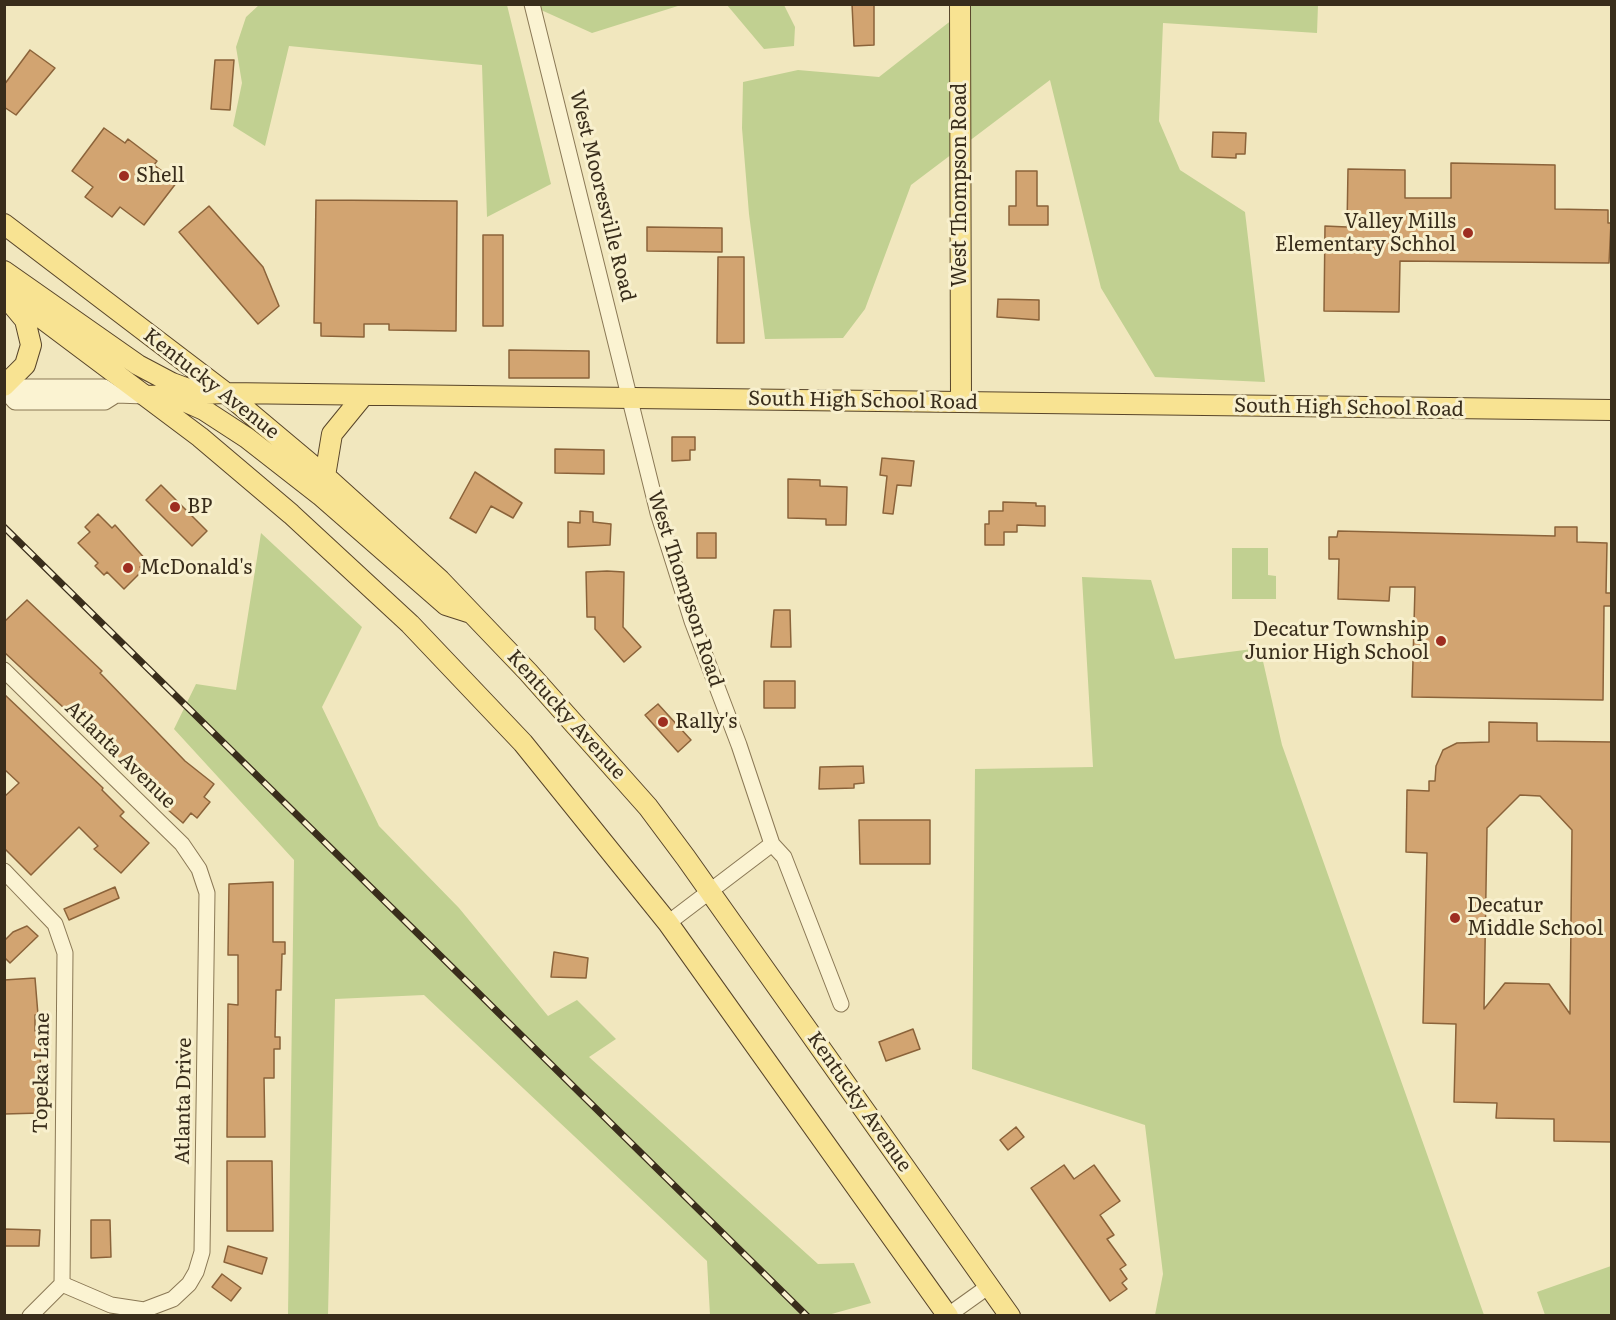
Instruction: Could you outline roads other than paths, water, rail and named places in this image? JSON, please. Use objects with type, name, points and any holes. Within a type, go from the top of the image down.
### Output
[{"type":"main road","name":"West Thompson Road","points":[[960,4],[961,401]]},
{"type":"main road","name":"Kentucky Avenue","points":[[4,224],[226,393],[382,525],[473,613],[583,732],[648,807],[711,892],[1010,1316]]},
{"type":"main road","points":[[4,270],[138,365],[172,383],[206,393]]},
{"type":"main road","points":[[4,290],[213,447],[291,514],[410,624],[523,743],[668,923],[948,1315]]},
{"type":"main road","points":[[4,295],[25,320],[31,345],[25,365],[5,390]]},
{"type":"main road","name":"South High School Road","points":[[145,396],[226,393],[1611,410]]},
{"type":"main road","points":[[170,394],[204,410],[247,438],[320,495],[446,605],[473,613]]},
{"type":"main road","points":[[325,476],[332,434],[363,396]]},
{"type":"street","name":"West Mooresville Road","points":[[532,4],[629,399]]},
{"type":"street","name":"South High School Road","points":[[5,390],[15,402],[105,402],[116,395],[145,396]]},
{"type":"street","name":"West Thompson Road","points":[[629,399],[669,549],[772,844],[784,857],[841,1004]]},
{"type":"street","name":"Atlanta Avenue","points":[[4,670],[182,844],[200,874]]},
{"type":"street","points":[[668,923],[772,844]]},
{"type":"street","name":"Atlanta Drive","points":[[62,1284],[111,1305],[129,1309],[154,1308],[173,1299],[189,1284],[196,1272],[202,1252],[208,906],[200,874]]},
{"type":"street","name":"Topeka Lane","points":[[8,881],[55,924],[65,953],[62,1284]]},
{"type":"street","points":[[30,1316],[62,1284]]},
{"type":"street","points":[[948,1315],[989,1286]]},
{"type":"railway","points":[[4,527],[807,1316]]},
{"type":"place","name":"Shell","points":[[124,176]]},
{"type":"place","name":"Valley Mills Elementary Schhol","points":[[1468,233]]},
{"type":"place","name":"BP","points":[[175,507]]},
{"type":"place","name":"McDonald's","points":[[128,568]]},
{"type":"place","name":"Decatur Township Junior High School","points":[[1441,641]]},
{"type":"place","name":"Rally's","points":[[663,722]]},
{"type":"place","name":"Decatur Middle School","points":[[1455,918]]}]
